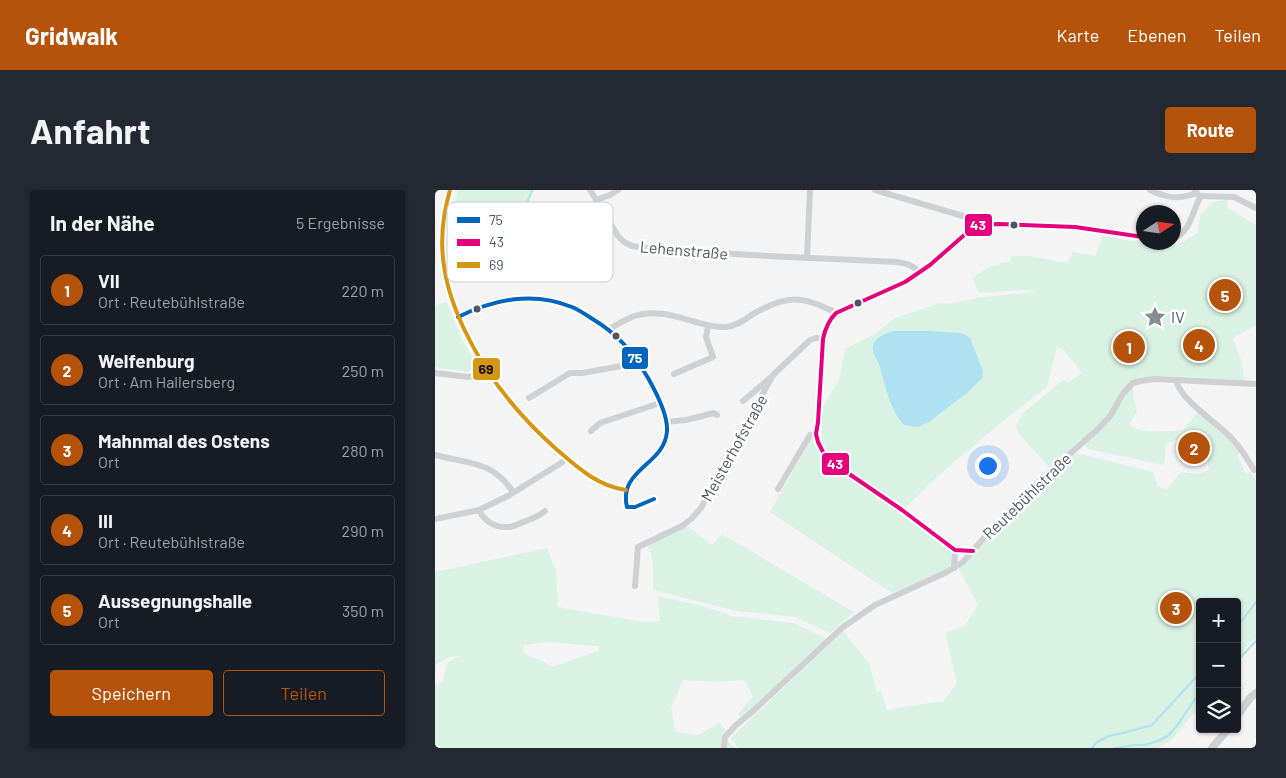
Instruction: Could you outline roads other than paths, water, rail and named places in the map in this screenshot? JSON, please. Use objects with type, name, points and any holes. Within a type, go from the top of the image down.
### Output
[{"type":"street","points":[[447,282],[443,251],[443,228],[450,190]]},
{"type":"street","name":"Lehenstraße","points":[[590,190],[596,200]]},
{"type":"street","points":[[596,200],[618,190]]},
{"type":"street","points":[[807,258],[810,190]]},
{"type":"street","points":[[875,190],[963,216],[970,219],[974,227]]},
{"type":"street","points":[[1150,190],[1174,197],[1185,197],[1197,193],[1234,197],[1256,208]]},
{"type":"street","points":[[1181,236],[1190,222],[1197,193]]},
{"type":"street","points":[[1185,197],[1191,202],[1193,211]]},
{"type":"street","points":[[973,551],[955,550],[902,510],[839,467],[825,454],[816,434],[823,339],[829,320],[836,313],[905,282],[919,273],[974,227],[997,224],[1075,227],[1136,236]]},
{"type":"street","name":"Lehenstraße","points":[[613,228],[618,236],[631,246],[652,249],[897,262],[907,263],[915,267],[919,273]]},
{"type":"street","points":[[447,282],[458,316],[473,347],[486,370],[518,412],[567,458],[593,478],[607,486],[626,490]]},
{"type":"street","points":[[458,316],[494,302],[526,298],[544,299],[574,308],[608,330],[626,346],[639,363],[660,403],[666,422],[666,439],[660,451],[633,477],[626,490],[625,499],[627,507],[635,507],[654,499]]},
{"type":"street","points":[[608,330],[631,317],[651,312],[676,316],[708,326],[727,327],[777,302],[789,300],[812,302],[836,313]]},
{"type":"street","points":[[674,374],[713,357],[706,337],[708,326]]},
{"type":"street","name":"Meisterhofstraße","points":[[743,401],[810,340],[816,338],[823,339]]},
{"type":"street","points":[[529,398],[570,373],[582,373],[639,363]]},
{"type":"street","points":[[435,373],[468,377],[475,376],[486,370]]},
{"type":"street","name":"Meisterhofstraße","points":[[635,586],[638,548],[682,526],[701,508],[773,375]]},
{"type":"street","name":"Reutebühlstraße","points":[[725,746],[725,737],[735,726],[849,622],[875,605],[947,572],[963,562],[1019,500],[1097,430],[1111,415],[1122,395],[1133,383],[1146,380],[1176,380],[1256,384]]},
{"type":"street","points":[[1176,380],[1177,386],[1194,406],[1225,432],[1242,450],[1254,470]]},
{"type":"street","points":[[591,431],[600,424],[660,403]]},
{"type":"street","points":[[666,422],[687,420],[714,413],[717,415]]},
{"type":"street","points":[[778,489],[810,435],[816,434]]},
{"type":"street","points":[[435,456],[482,465],[497,472],[513,492]]},
{"type":"street","points":[[435,519],[479,510],[513,492],[567,458]]},
{"type":"street","points":[[479,510],[489,523],[509,527],[539,516],[545,511]]},
{"type":"street","points":[[954,568],[955,550]]},
{"type":"street","points":[[1241,710],[1256,692]]},
{"type":"street","points":[[1212,748],[1224,733]]},
{"type":"water","points":[[895,331],[962,333],[970,338],[983,371],[982,378],[967,393],[929,422],[918,427],[904,425],[892,406],[873,350],[874,342],[879,337]]},
{"type":"waterway","points":[[527,202],[532,190]]},
{"type":"waterway","points":[[1241,622],[1256,602]]},
{"type":"waterway","points":[[1241,657],[1256,641]]},
{"type":"waterway","points":[[1092,748],[1097,742],[1109,736],[1152,725],[1196,677]]},
{"type":"waterway","points":[[1114,748],[1145,745],[1169,735],[1196,698]]},
{"type":"place","name":"Aussegnungshalle","points":[[1225,295]]},
{"type":"place","name":"IV","points":[[1155,317]]},
{"type":"place","name":"III","points":[[1199,345]]},
{"type":"place","name":"VII","points":[[1129,347]]},
{"type":"place","name":"Welfenburg","points":[[1194,448]]},
{"type":"place","name":"Mahnmal des Ostens","points":[[1176,608]]}]
